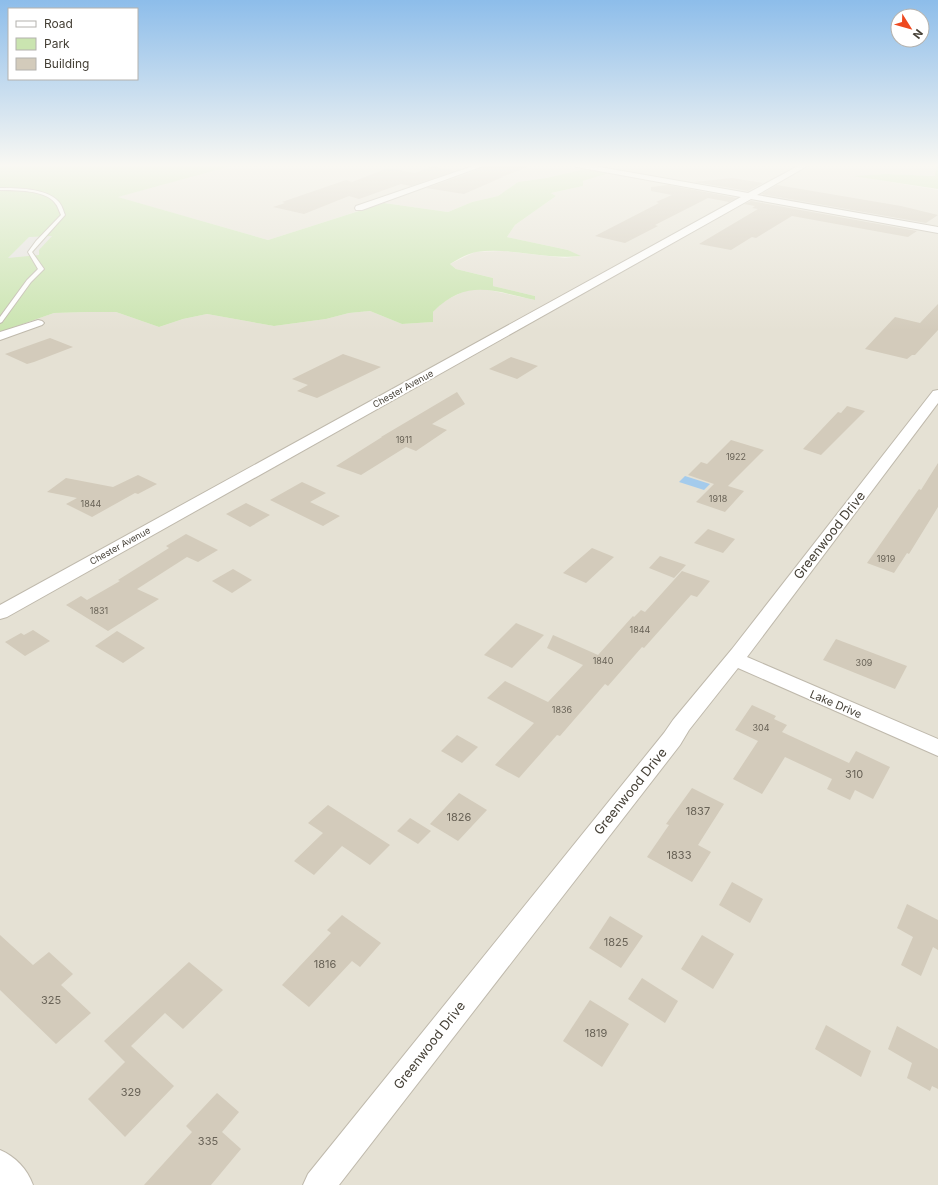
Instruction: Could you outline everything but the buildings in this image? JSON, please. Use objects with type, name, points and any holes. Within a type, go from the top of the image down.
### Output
[{"type":"street","name":"Chester Avenue","points":[[0,613],[705,220]]},
{"type":"street","points":[[884,220],[938,230]]},
{"type":"street","points":[[0,336],[38,323]]},
{"type":"street","name":"Greenwood Drive","points":[[319,1185],[734,659],[938,394]]},
{"type":"street","name":"Lake Drive","points":[[734,659],[938,748]]},
{"type":"street","points":[[0,1166],[17,1185]]},
{"type":"lane","points":[[0,321],[29,281],[41,269],[30,252],[34,245],[59,220]]},
{"type":"shaded area","points":[[199,220],[330,220],[268,240]]},
{"type":"shaded area","points":[[522,220],[938,220],[938,1185],[0,1185],[0,332],[54,313],[86,312],[116,312],[159,327],[183,319],[207,314],[274,326],[326,319],[349,313],[370,311],[402,324],[433,322],[433,312],[444,301],[467,290],[484,289],[535,300],[535,296],[493,286],[493,278],[456,269],[450,264],[475,252],[504,251],[565,258],[580,256],[568,250],[507,237],[515,225]]},
{"type":"shaded area","points":[[52,236],[39,250],[39,255],[8,258],[29,237]]},
{"type":"green space","points":[[0,220],[199,220],[268,240],[330,220],[522,220],[515,225],[507,237],[568,250],[581,256],[568,257],[489,251],[476,252],[463,257],[450,264],[456,269],[493,278],[493,286],[535,296],[535,300],[493,291],[469,291],[445,301],[433,312],[433,322],[402,324],[370,311],[349,313],[326,319],[274,326],[207,314],[183,319],[159,327],[116,312],[86,312],[54,313],[0,332]]},
{"type":"water","points":[[685,476],[710,484],[704,490],[679,482]]}]
